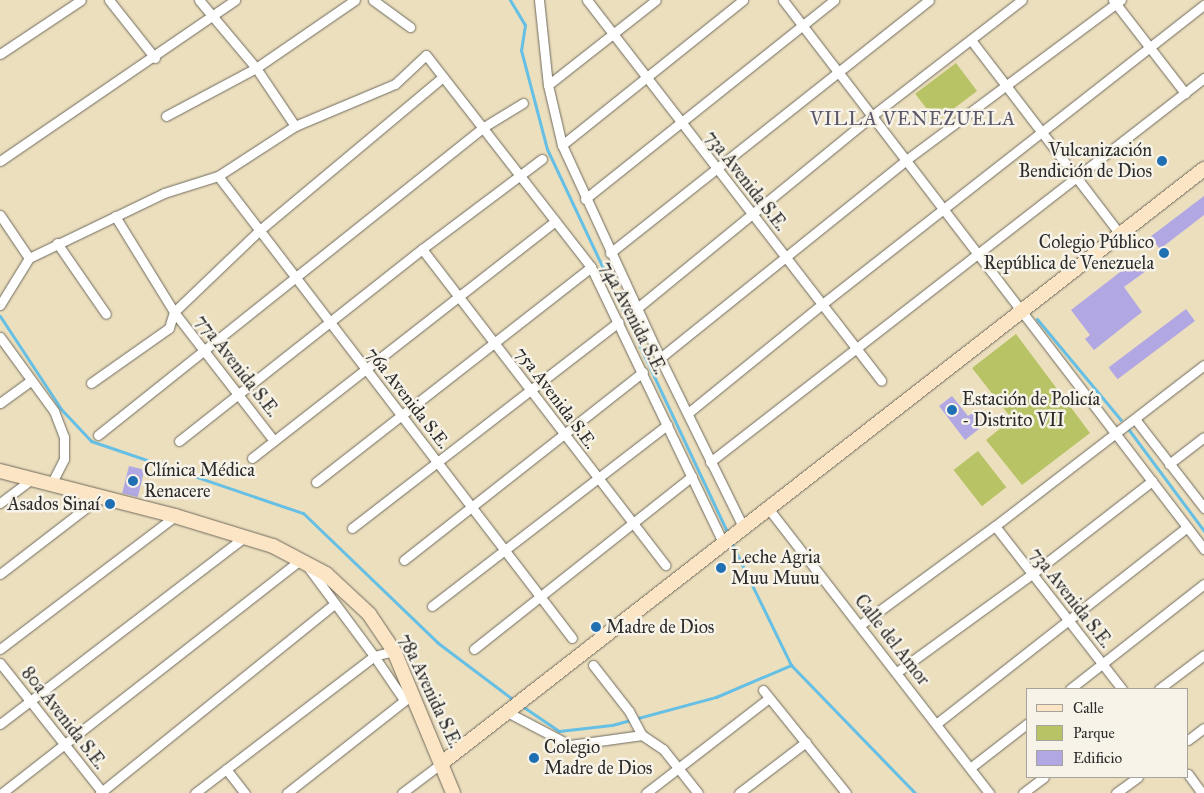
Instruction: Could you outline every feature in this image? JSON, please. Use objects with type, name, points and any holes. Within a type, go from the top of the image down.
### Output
[{"type":"street","points":[[0,54],[81,0]]},
{"type":"street","points":[[0,305],[29,258],[57,242],[164,193],[218,176],[294,126],[256,68],[199,0]]},
{"type":"street","points":[[0,160],[155,58],[235,0]]},
{"type":"street","points":[[166,116],[256,68],[356,0]]},
{"type":"street","points":[[373,0],[410,27]]},
{"type":"street","name":"73a Avenida S.E.","points":[[587,0],[645,79],[881,381]]},
{"type":"street","points":[[548,85],[656,0]]},
{"type":"street","points":[[562,144],[743,0]]},
{"type":"street","points":[[782,0],[873,115],[977,255],[1204,549]]},
{"type":"street","points":[[585,199],[834,0]]},
{"type":"street","points":[[610,253],[838,70],[929,0]]},
{"type":"street","points":[[636,309],[873,115],[1022,0]]},
{"type":"street","points":[[111,1],[155,58]]},
{"type":"street","name":"74a Avenida S.E.","points":[[542,1],[548,85],[562,144],[585,199],[636,309],[710,462],[744,527]]},
{"type":"street","points":[[660,358],[906,160],[1117,1],[1149,47],[1185,93]]},
{"type":"street","points":[[688,414],[821,304],[1204,5]]},
{"type":"street","points":[[971,40],[1120,234]]},
{"type":"street","name":"74a Avenida S.E.","points":[[294,126],[395,84],[426,55],[554,222],[591,267],[643,372],[723,543]]},
{"type":"street","points":[[91,382],[169,328],[174,312],[260,229],[443,77]]},
{"type":"street","points":[[710,462],[1077,179],[1204,78]]},
{"type":"street","points":[[98,434],[482,128],[524,103]]},
{"type":"street","points":[[179,441],[422,249],[542,159]]},
{"type":"street","points":[[402,793],[1021,310],[1204,170]]},
{"type":"street","name":"76a Avenida S.E.","points":[[218,176],[572,638]]},
{"type":"street","points":[[0,215],[29,258]]},
{"type":"street","name":"77a Avenida S.E.","points":[[115,216],[174,312],[274,441]]},
{"type":"street","points":[[252,458],[554,222]]},
{"type":"street","points":[[57,242],[106,314]]},
{"type":"street","name":"75a Avenida S.E.","points":[[422,249],[665,565]]},
{"type":"street","points":[[316,482],[591,267]]},
{"type":"street","points":[[352,528],[619,322]]},
{"type":"street","points":[[0,337],[30,381],[54,411],[64,437],[64,459],[52,483]]},
{"type":"street","points":[[860,625],[995,526],[1204,365]]},
{"type":"street","points":[[404,560],[643,372]]},
{"type":"street","points":[[0,403],[30,381]]},
{"type":"street","points":[[1134,419],[1204,508]]},
{"type":"street","points":[[432,606],[667,425]]},
{"type":"street","points":[[1169,464],[1204,437]]},
{"type":"street","name":"78a Avenida S.E.","points":[[0,471],[175,516],[245,537],[302,559],[352,596],[369,614],[394,651],[409,697],[443,762],[454,793]]},
{"type":"street","points":[[474,649],[692,476]]},
{"type":"street","points":[[0,503],[31,480]]},
{"type":"street","points":[[896,672],[1032,574],[1152,481]]},
{"type":"street","points":[[0,574],[100,497]]},
{"type":"street","name":"Calle del Amor","points":[[768,508],[989,793]]},
{"type":"street","points":[[0,650],[175,516]]},
{"type":"street","name":"73a Avenida S.E.","points":[[995,526],[1121,688]]},
{"type":"street","points":[[936,724],[1187,527]]},
{"type":"street","points":[[0,724],[245,537]]},
{"type":"street","points":[[2,793],[64,747],[302,559],[374,656],[409,697],[287,793]]},
{"type":"street","points":[[1071,688],[1204,584]]},
{"type":"street","points":[[102,793],[334,604]]},
{"type":"street","points":[[195,793],[374,656],[394,651]]},
{"type":"street","points":[[1160,688],[1204,655]]},
{"type":"street","name":"80a Avenida S.E.","points":[[0,663],[64,747],[102,793]]},
{"type":"street","points":[[593,665],[636,722],[642,735],[663,749],[698,793]]},
{"type":"street","points":[[763,690],[844,790],[834,793]]},
{"type":"street","points":[[646,793],[770,698]]},
{"type":"street","points":[[515,706],[570,745],[642,735]]},
{"type":"street","points":[[970,768],[1026,725]]},
{"type":"street","points":[[1189,739],[1204,728]]},
{"type":"street","points":[[739,793],[806,742]]},
{"type":"street","points":[[226,769],[245,793]]},
{"type":"street","points":[[1189,775],[1202,793]]},
{"type":"street","points":[[1023,793],[1043,778]]},
{"type":"street","points":[[1116,793],[1137,778]]},
{"type":"street","points":[[12,785],[18,793]]},
{"type":"green space","points":[[956,63],[977,91],[936,122],[915,94]]},
{"type":"green space","points":[[1016,334],[1090,433],[1022,485],[986,440],[1012,419],[972,368]]},
{"type":"green space","points":[[978,451],[1006,487],[982,506],[954,470]]},
{"type":"building","points":[[1204,196],[1204,215],[1160,249],[1150,237]]},
{"type":"building","points":[[1137,259],[1146,271],[1124,287],[1142,312],[1094,350],[1085,339],[1090,335],[1071,310]]},
{"type":"building","points":[[1186,309],[1195,321],[1118,379],[1109,367]]},
{"type":"building","points":[[952,396],[968,416],[974,412],[984,425],[965,440],[939,406]]},
{"type":"building","name":"Clínica Médica Renacere","points":[[129,466],[145,470],[138,497],[122,493]]},
{"type":"waterway","points":[[510,0],[525,25],[521,50],[547,149],[728,534]]},
{"type":"waterway","points":[[0,316],[61,409],[91,441],[303,513],[438,643],[515,701]]},
{"type":"waterway","points":[[1037,319],[1121,420]]},
{"type":"waterway","points":[[1129,430],[1204,531]]},
{"type":"waterway","points":[[731,542],[791,665],[915,793]]},
{"type":"waterway","points":[[522,706],[559,731],[612,725],[716,697],[791,665]]},
{"type":"place","name":"Vulcanización Bendición de Dios","points":[[1162,161]]},
{"type":"place","name":"Colegio Público República de Venezuela","points":[[1164,253]]},
{"type":"place","name":"Estación de Policía - Distrito VII","points":[[952,410]]},
{"type":"place","name":"Clínica Médica Renacere","points":[[133,481]]},
{"type":"place","name":"Asados Sinaí","points":[[110,504]]},
{"type":"place","name":"Leche Agria Muu Muuu","points":[[721,568]]},
{"type":"place","name":"Madre de Dios","points":[[596,627]]},
{"type":"place","name":"Colegio Madre de Dios","points":[[534,758]]},
{"type":"district","name":"VILLA VENEZUELA","points":[[913,119]]}]
